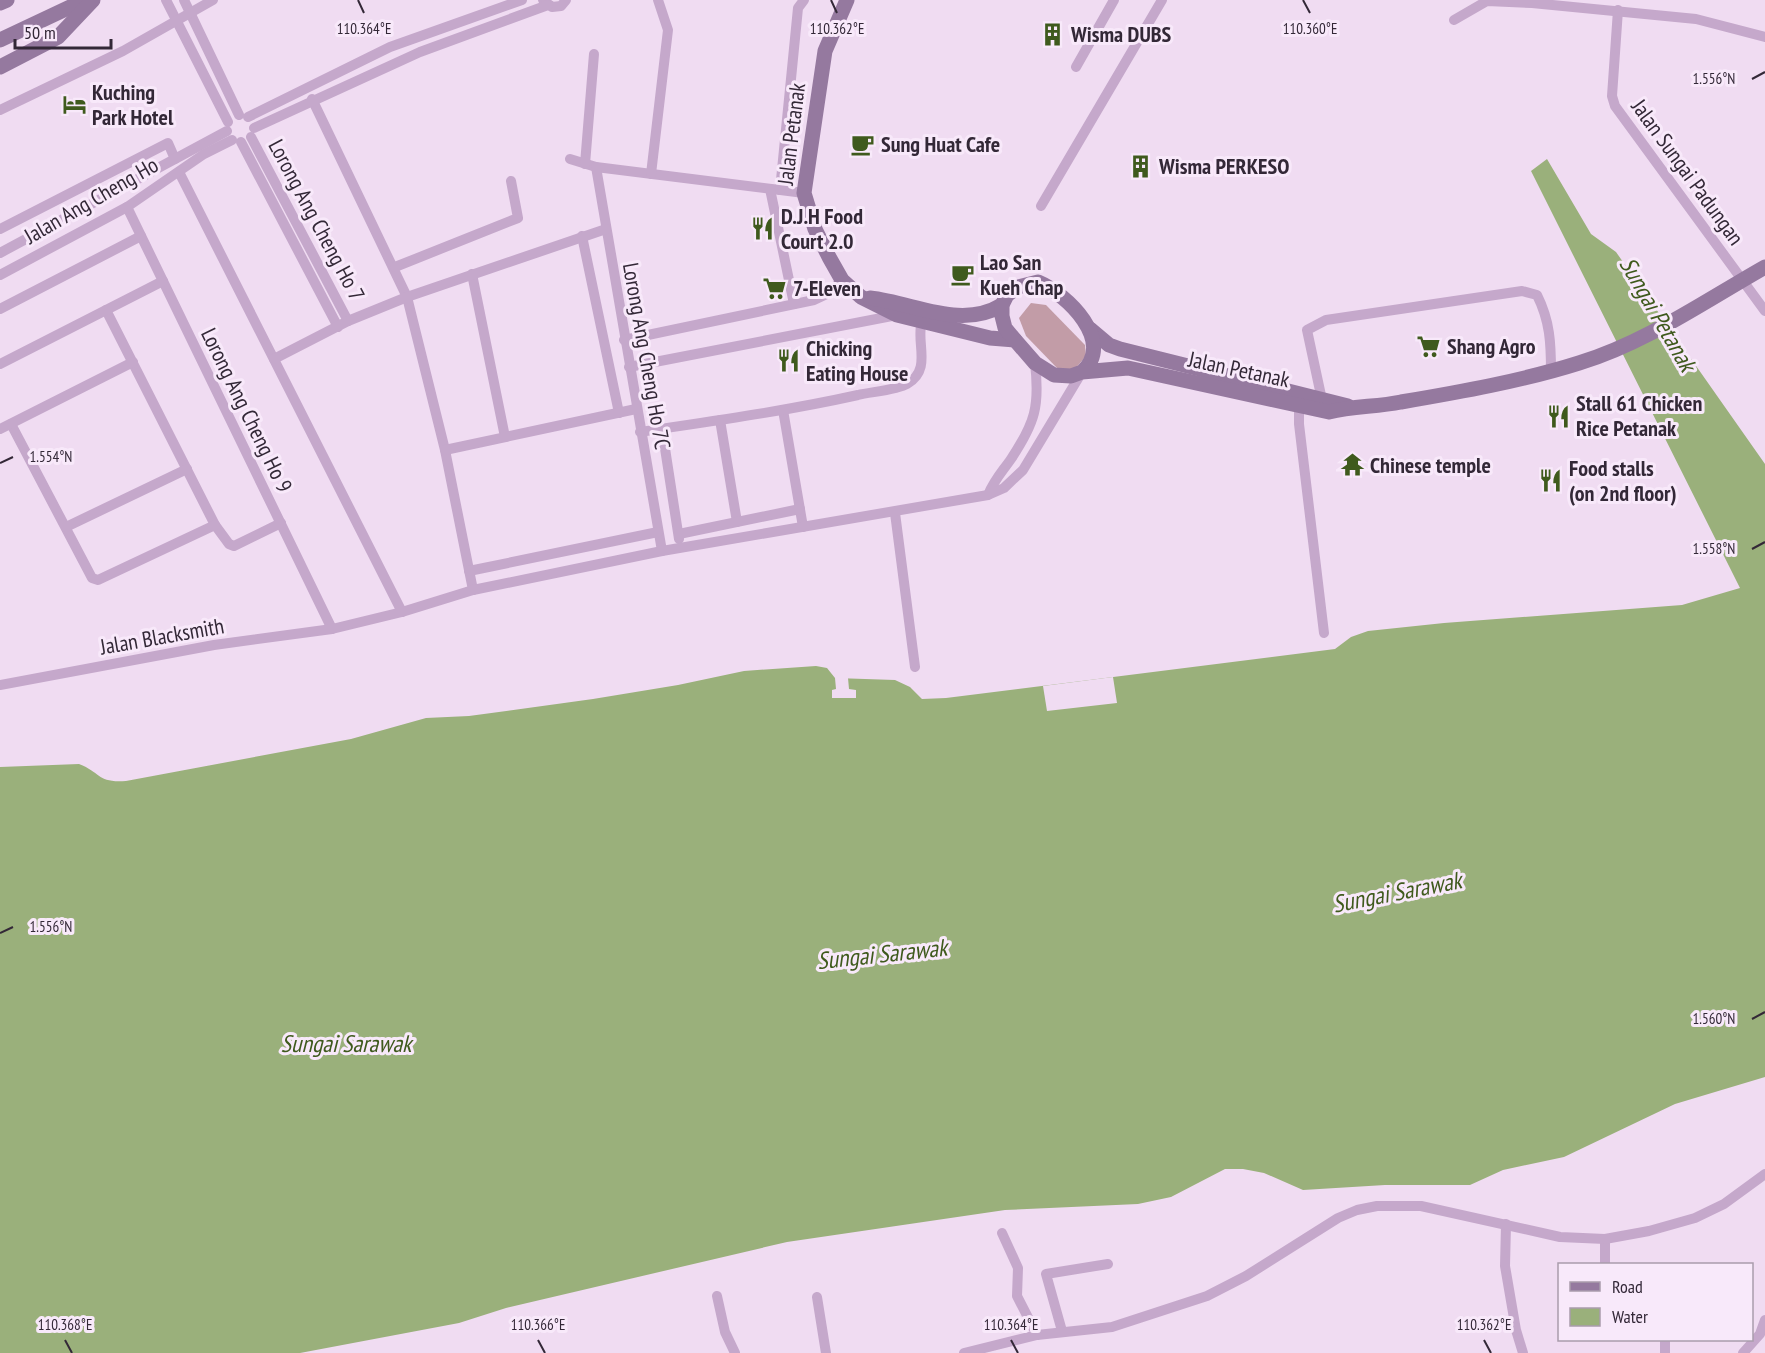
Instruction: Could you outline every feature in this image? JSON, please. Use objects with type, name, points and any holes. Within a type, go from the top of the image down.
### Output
[{"type":"street","points":[[0,3],[7,0]]},
{"type":"street","points":[[0,40],[85,0]]},
{"type":"street","points":[[0,67],[58,37],[93,0]]},
{"type":"street","name":"Lorong Ang Cheng Ho 7","points":[[166,0],[343,324]]},
{"type":"street","points":[[184,0],[243,116],[239,133]]},
{"type":"street","points":[[0,110],[123,51],[213,0]]},
{"type":"street","points":[[243,116],[390,47],[522,0]]},
{"type":"street","name":"Jalan Ang Cheng Ho","points":[[0,253],[175,159],[420,52],[546,3],[557,7],[566,0]]},
{"type":"street","points":[[651,174],[668,30],[658,0]]},
{"type":"street","points":[[794,304],[775,190],[798,8],[804,0]]},
{"type":"street","name":"Jalan Petanak","points":[[846,0],[825,51],[804,193],[815,229],[842,280],[861,297],[897,315],[990,338],[1015,340]]},
{"type":"street","points":[[1076,67],[1114,0]]},
{"type":"street","points":[[1041,206],[1162,0]]},
{"type":"street","points":[[1454,20],[1487,1],[1618,10],[1696,19],[1765,37]]},
{"type":"street","name":"Jalan Sungai Padungan","points":[[1618,10],[1612,96],[1615,106],[1765,311]]},
{"type":"street","name":"Lorong Ang Cheng Ho 7C","points":[[594,54],[591,166],[606,229],[662,551]]},
{"type":"street","points":[[312,99],[407,297],[445,450],[472,590]]},
{"type":"street","points":[[239,133],[243,116]]},
{"type":"street","name":"Jalan Ang Cheng Ho","points":[[0,275],[127,207],[239,133]]},
{"type":"street","points":[[0,229],[168,143],[175,159]]},
{"type":"street","points":[[570,159],[591,166],[804,193]]},
{"type":"street","points":[[179,172],[402,612]]},
{"type":"street","points":[[394,267],[518,218],[511,181]]},
{"type":"street","name":"Lorong Ang Cheng Ho 9","points":[[127,207],[332,629]]},
{"type":"street","points":[[274,359],[343,324],[407,297],[606,229]]},
{"type":"street","points":[[0,309],[141,236]]},
{"type":"street","points":[[582,236],[619,413]]},
{"type":"street","name":"Jalan Petanak","points":[[1082,372],[1138,369],[1329,412],[1351,407],[1398,403],[1551,372],[1610,351],[1671,321],[1765,267]]},
{"type":"street","points":[[472,274],[505,437]]},
{"type":"street","points":[[624,340],[794,304],[829,293],[842,280]]},
{"type":"street","points":[[0,364],[163,281]]},
{"type":"street","points":[[988,495],[1004,489],[1023,470],[1082,372],[1093,359],[1094,339],[1090,329],[1059,293],[1038,282],[1018,287],[1007,295],[1002,305],[1005,328],[1035,363],[1054,375],[1071,376],[1082,372]]},
{"type":"street","points":[[1322,400],[1315,376],[1307,330],[1326,320],[1522,291],[1537,295],[1547,316],[1551,333],[1551,372]]},
{"type":"street","points":[[861,297],[899,301],[961,316],[978,316],[1002,305]]},
{"type":"street","points":[[106,310],[215,525],[229,544],[234,546],[281,522]]},
{"type":"street","points":[[629,367],[897,315]]},
{"type":"street","points":[[640,432],[783,410],[907,384],[921,367],[924,358],[919,330],[922,321]]},
{"type":"street","name":"Jalan Petanak","points":[[1090,329],[1109,345],[1120,350],[1351,407]]},
{"type":"street","points":[[0,429],[133,362]]},
{"type":"street","points":[[988,495],[995,477],[1010,461],[1032,423],[1038,394],[1035,363]]},
{"type":"street","points":[[1299,406],[1299,424],[1324,633]]},
{"type":"street","points":[[445,450],[636,409]]},
{"type":"street","points":[[783,410],[803,528]]},
{"type":"street","points":[[720,420],[737,522]]},
{"type":"street","points":[[11,424],[92,578],[98,580],[215,525]]},
{"type":"street","points":[[662,429],[681,548]]},
{"type":"street","points":[[66,527],[187,469]]},
{"type":"street","name":"Jalan Blacksmith","points":[[0,684],[214,645],[332,629],[402,612],[472,590],[662,551],[895,513],[988,495]]},
{"type":"street","points":[[679,534],[800,509]]},
{"type":"street","points":[[895,513],[915,667]]},
{"type":"street","points":[[469,571],[658,532]]},
{"type":"street","points":[[964,1353],[1037,1335],[1112,1327],[1207,1296],[1246,1276],[1338,1218],[1357,1210],[1377,1206],[1421,1206],[1560,1237],[1605,1239],[1649,1231],[1695,1218],[1724,1204],[1765,1174]]},
{"type":"street","points":[[1506,1224],[1505,1266],[1516,1330],[1523,1353]]},
{"type":"street","points":[[1002,1233],[1018,1268],[1017,1296],[1037,1335]]},
{"type":"street","points":[[1605,1239],[1605,1263]]},
{"type":"street","points":[[1062,1331],[1046,1274],[1108,1264]]},
{"type":"street","points":[[717,1296],[725,1332],[735,1353]]},
{"type":"street","points":[[817,1297],[826,1353]]},
{"type":"street","points":[[1743,1353],[1760,1334],[1765,1320]]},
{"type":"shaded area","points":[[1031,303],[1046,305],[1085,345],[1086,356],[1074,370],[1058,369],[1026,336],[1019,318]]},
{"type":"water","name":"Sungai Sarawak","points":[[1547,159],[1591,234],[1616,252],[1765,464],[1765,1077],[1675,1104],[1564,1157],[1503,1170],[1470,1185],[1385,1185],[1303,1190],[1264,1173],[1243,1169],[1225,1169],[1171,1197],[1138,1204],[1005,1210],[787,1242],[506,1308],[459,1323],[300,1353],[0,1353],[0,767],[79,764],[104,779],[126,781],[351,739],[426,718],[469,716],[593,699],[744,671],[816,666],[827,668],[835,678],[895,680],[910,687],[922,699],[946,698],[1335,649],[1351,637],[1368,631],[1682,605],[1740,588],[1531,171]]},
{"type":"pier","points":[[1113,677],[1117,703],[1047,711],[1043,686]]},
{"type":"pier","points":[[835,678],[848,678],[849,689],[856,690],[856,698],[832,698],[832,690],[836,689]]},
{"type":"place","name":"Wisma DUBS","points":[[1053,34]]},
{"type":"place","name":"Kuching Park Hotel","points":[[74,105]]},
{"type":"place","name":"Sung Huat Cafe","points":[[863,144]]},
{"type":"place","name":"Wisma PERKESO","points":[[1141,166]]},
{"type":"place","name":"D.J.H Food Court 2.0","points":[[763,229]]},
{"type":"place","name":"Lao San Kueh Chap","points":[[962,275]]},
{"type":"place","name":"7-Eleven","points":[[775,288]]},
{"type":"place","name":"Shang Agro","points":[[1429,346]]},
{"type":"place","name":"Chicking Eating House","points":[[788,361]]},
{"type":"place","name":"Stall 61 Chicken Rice Petanak","points":[[1558,416]]},
{"type":"place","name":"Chinese temple","points":[[1352,465]]},
{"type":"place","name":"Food stalls (on 2nd floor)","points":[[1551,481]]},
{"type":"water label","name":"Sungai Petanak","points":[[1658,314]]}]
